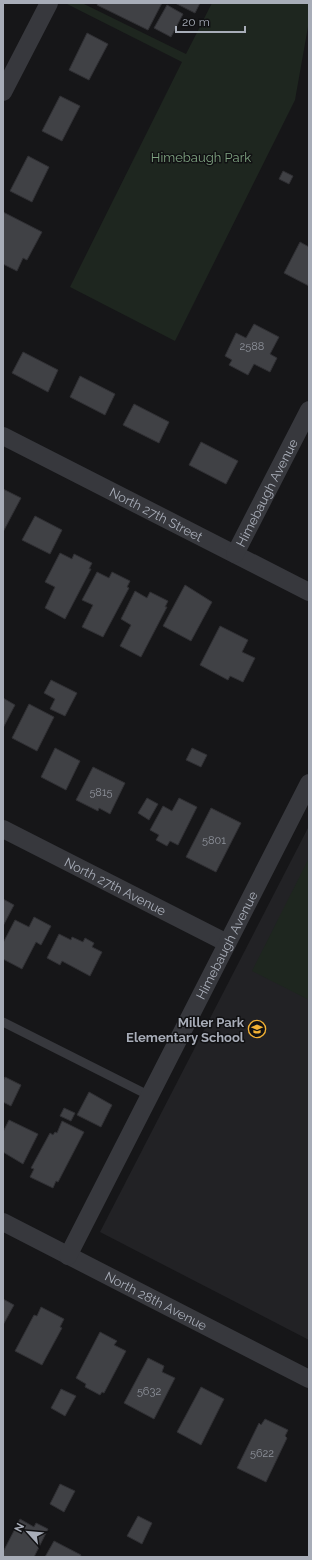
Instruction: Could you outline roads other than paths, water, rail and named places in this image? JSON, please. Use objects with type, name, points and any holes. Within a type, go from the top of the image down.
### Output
[{"type":"street","points":[[3,92],[49,3]]},
{"type":"street","name":"Himebaugh Avenue","points":[[235,554],[309,410]]},
{"type":"street","name":"North 27th Street","points":[[3,436],[309,592]]},
{"type":"street","name":"Himebaugh Avenue","points":[[68,1256],[227,943],[307,791]]},
{"type":"street","name":"North 27th Avenue","points":[[3,829],[227,943]]},
{"type":"street","name":"North 28th Avenue","points":[[3,1222],[309,1379]]},
{"type":"lane","points":[[3,1022],[150,1096]]},
{"type":"place","name":"Miller Park Elementary School","points":[[257,1029]]},
{"type":"park label","name":"Himebaugh Park","points":[[201,157]]}]
